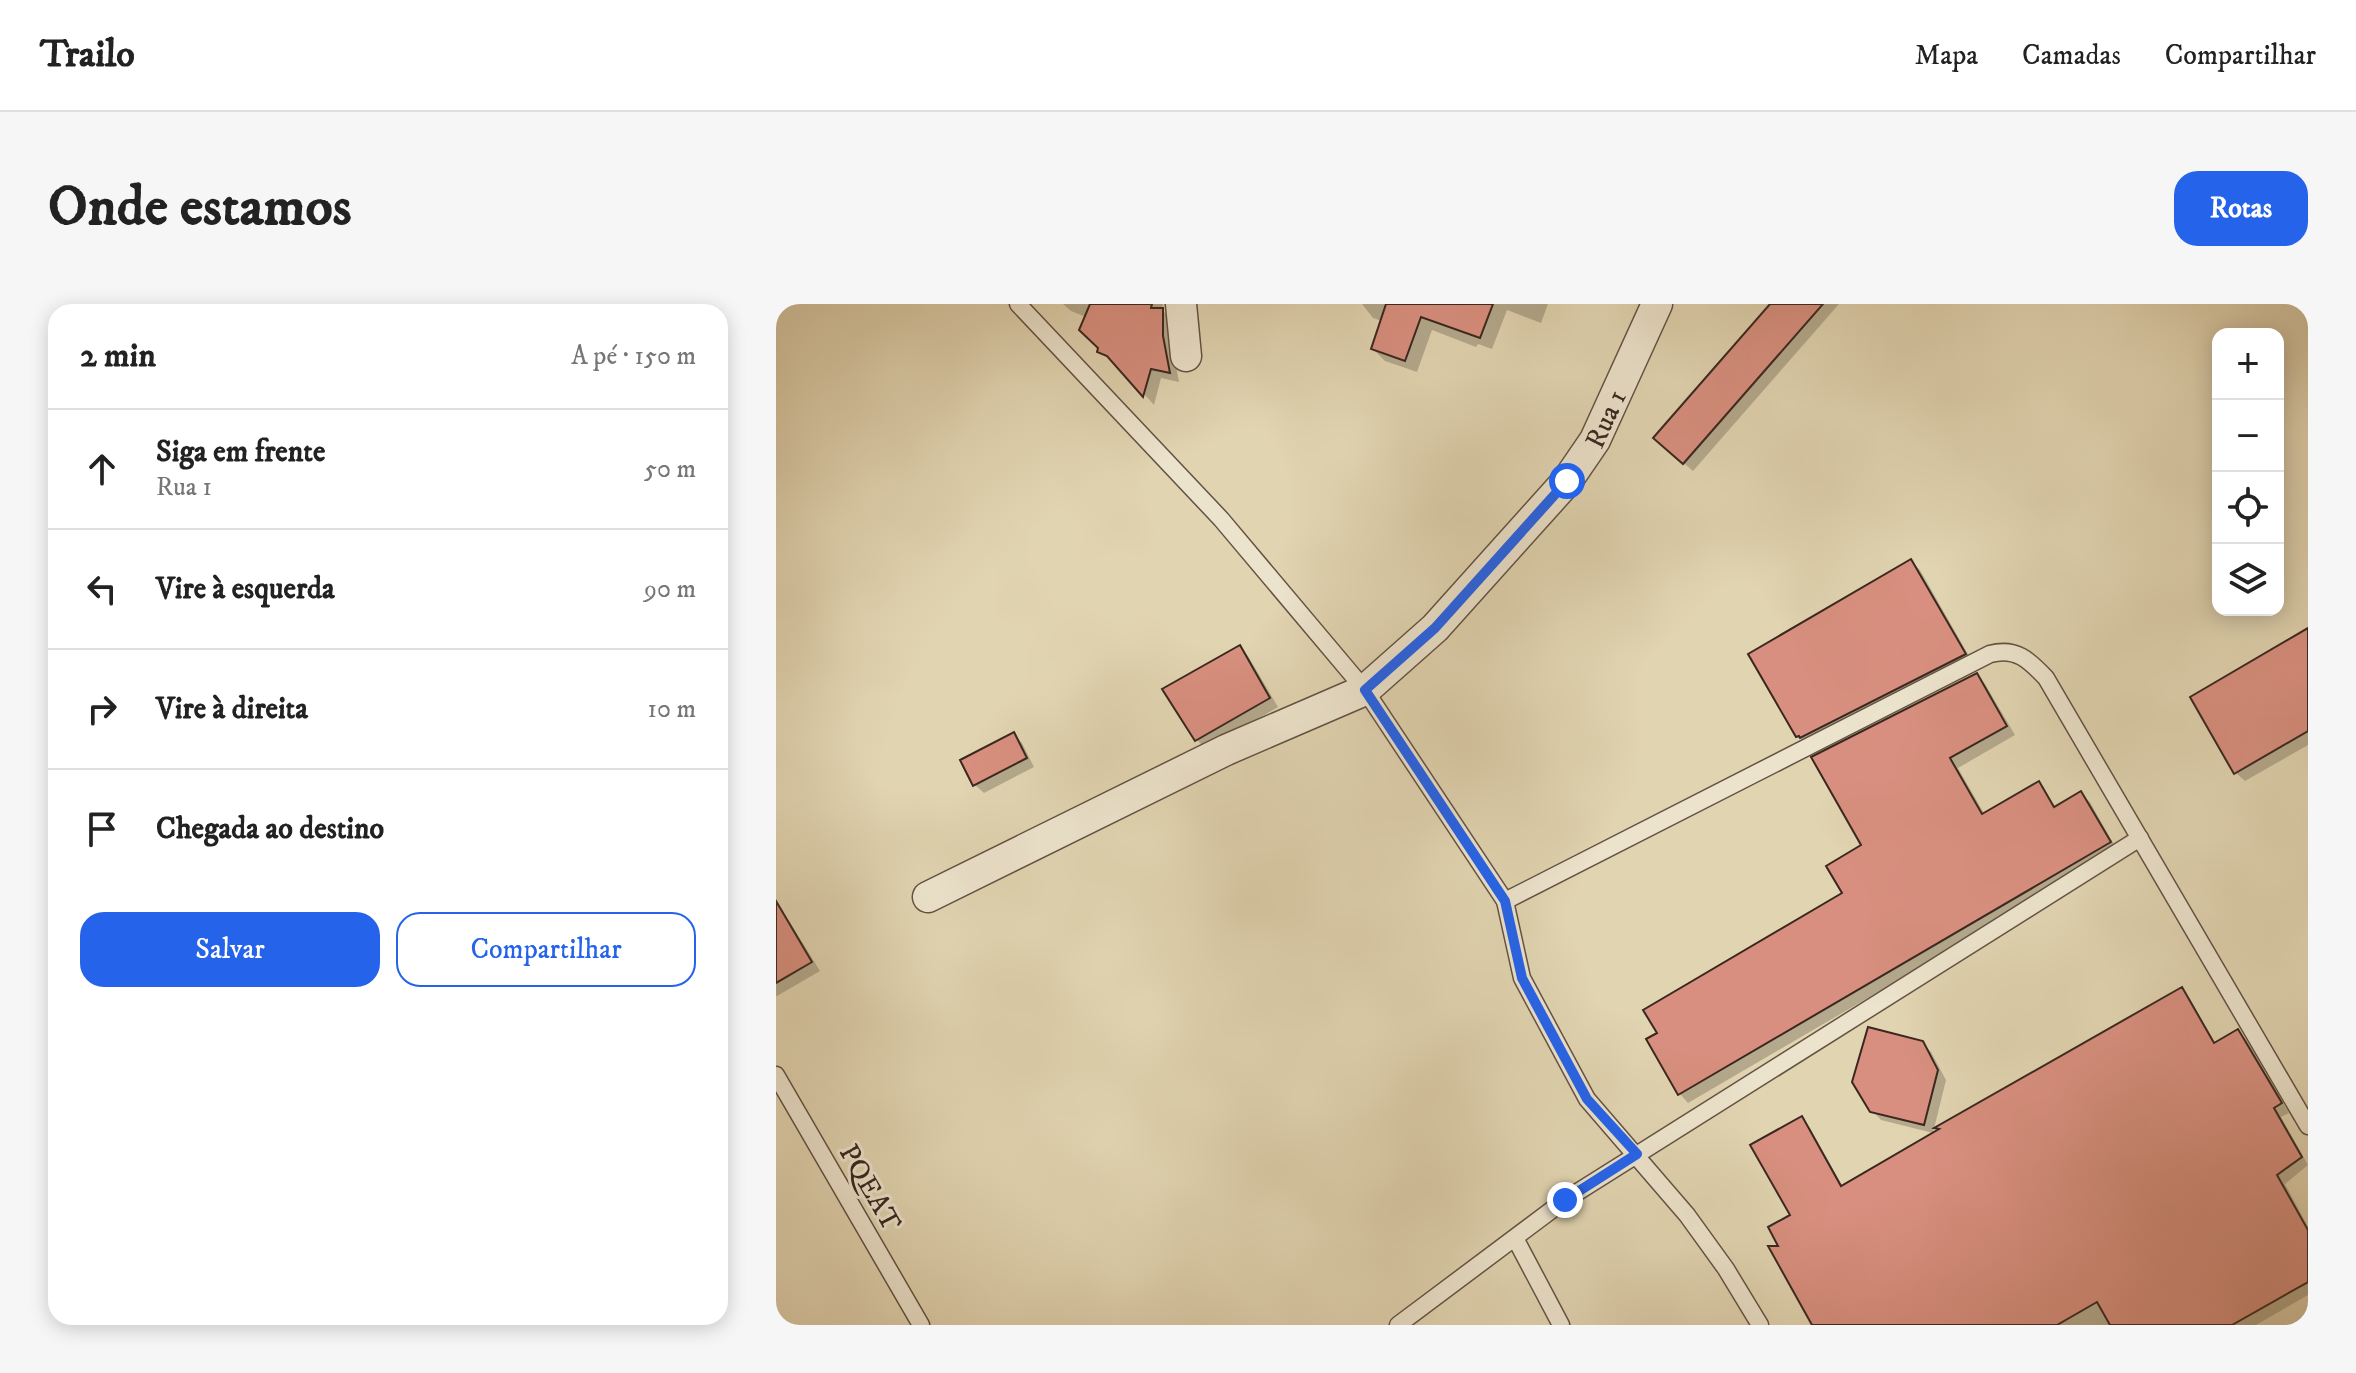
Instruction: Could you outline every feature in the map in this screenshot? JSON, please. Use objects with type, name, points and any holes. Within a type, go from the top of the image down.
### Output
[{"type":"street","points":[[1181,304],[1186,356]]},
{"type":"street","name":"Rua 1","points":[[928,897],[1226,750],[1365,690],[1435,628],[1567,481],[1595,440],[1657,304]]},
{"type":"lane","points":[[1018,304],[1221,519],[1365,690],[1505,901],[1522,978],[1587,1099],[1637,1154],[1703,1236],[1760,1325]]},
{"type":"lane","points":[[1505,901],[1990,654],[2012,651],[2029,660],[2046,678],[2308,1126]]},
{"type":"lane","points":[[1398,1325],[1565,1200],[2140,838]]},
{"type":"lane","name":"PQEAT","points":[[776,1075],[921,1325]]},
{"type":"lane","points":[[1515,1238],[1561,1325]]},
{"type":"building","points":[[1090,304],[1152,304],[1151,308],[1163,308],[1163,336],[1170,373],[1151,369],[1143,397],[1079,330]]},
{"type":"building","points":[[1386,304],[1493,304],[1480,338],[1421,317],[1405,361],[1371,349]]},
{"type":"building","points":[[1770,304],[1823,304],[1683,464],[1653,438]]},
{"type":"building","points":[[1911,559],[1966,654],[1800,738],[1796,737],[1748,654]]},
{"type":"building","points":[[2308,628],[2308,731],[2234,774],[2190,697]]},
{"type":"building","points":[[1240,645],[1270,698],[1195,741],[1162,689]]},
{"type":"building","points":[[1977,673],[2007,726],[1950,758],[1982,814],[2039,781],[2054,807],[2081,791],[2111,842],[1678,1095],[1646,1039],[1657,1033],[1643,1010],[1842,893],[1826,866],[1861,845],[1811,757]]},
{"type":"building","points":[[1014,732],[1027,758],[973,786],[960,760]]},
{"type":"building","points":[[776,901],[812,962],[776,983]]},
{"type":"building","points":[[2182,987],[2214,1043],[2238,1029],[2282,1103],[2274,1108],[2302,1157],[2277,1175],[2308,1230],[2308,1282],[2232,1325],[2110,1325],[2097,1302],[2057,1325],[1812,1325],[1768,1246],[1778,1246],[1768,1227],[1790,1215],[1750,1145],[1802,1116],[1841,1186],[1939,1129],[1934,1128]]},
{"type":"building","points":[[1868,1027],[1923,1041],[1938,1070],[1924,1125],[1870,1112],[1852,1082]]},
{"type":"route","points":[[1565,1200],[1637,1154],[1587,1099],[1522,978],[1505,901],[1365,690],[1435,628],[1567,481]]}]
